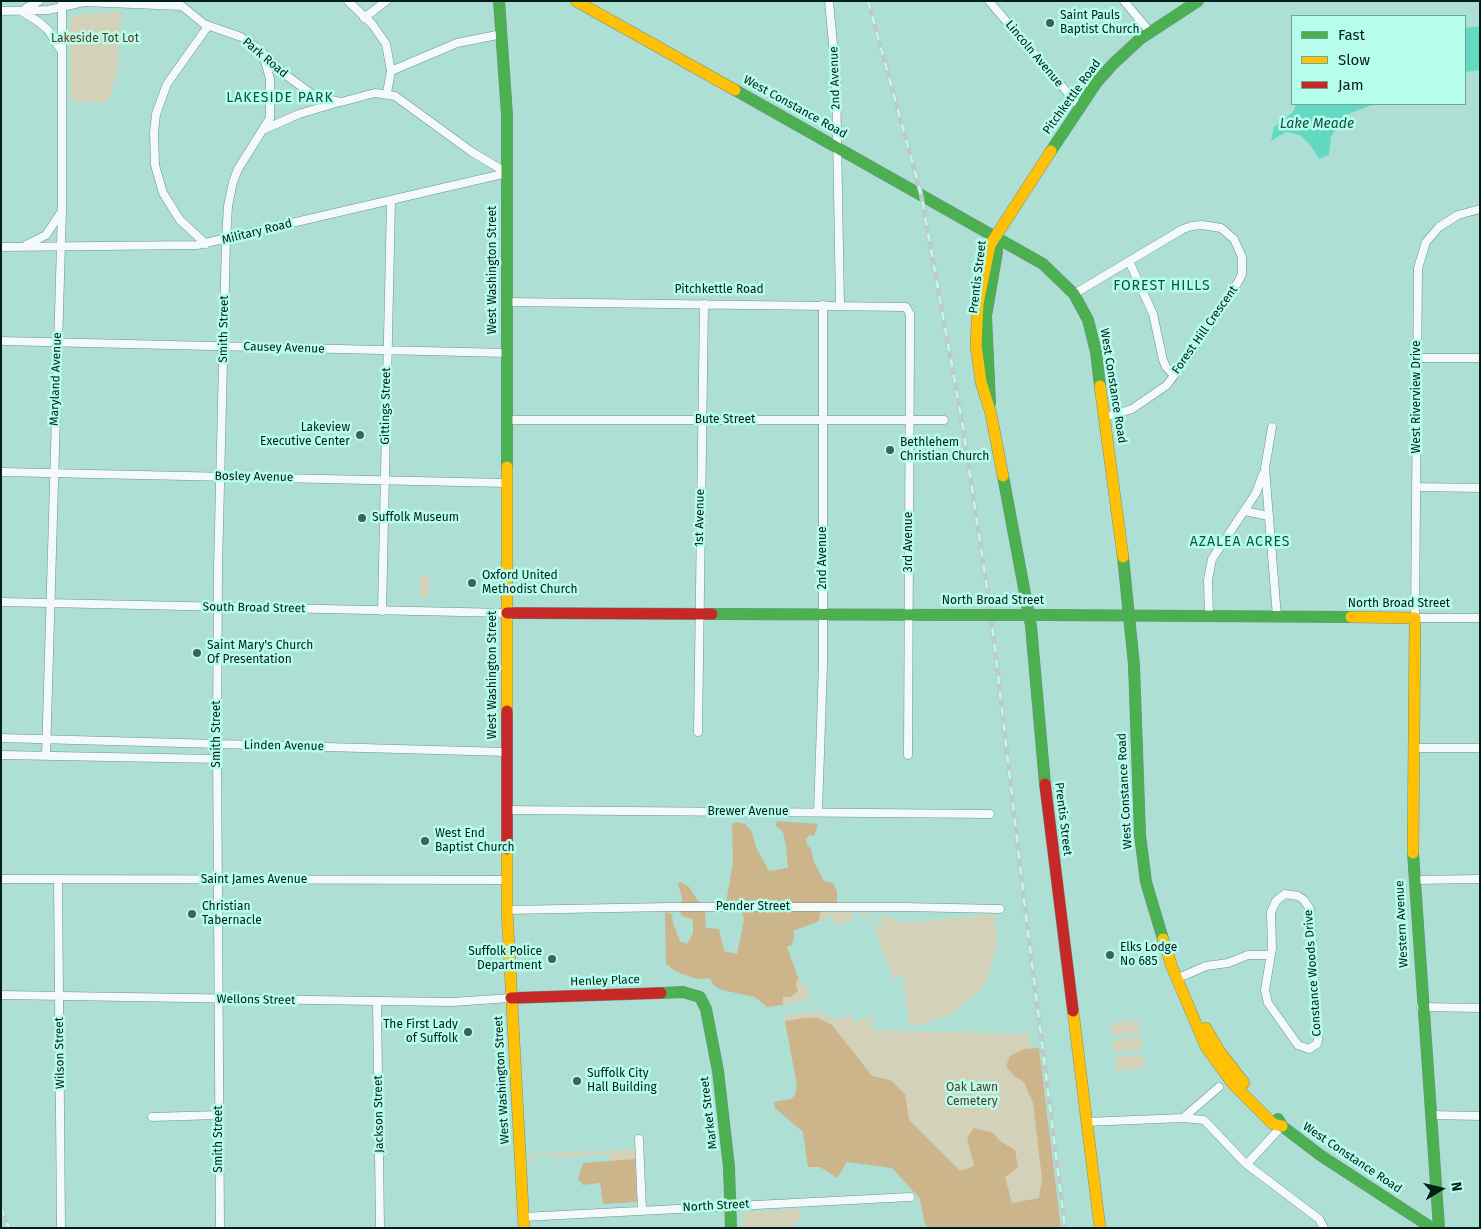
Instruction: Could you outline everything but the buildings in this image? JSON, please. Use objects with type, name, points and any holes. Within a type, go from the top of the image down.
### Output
[{"type":"main road","name":"West Washington Street","points":[[499,1],[507,92],[506,880],[524,1222]]},
{"type":"main road","name":"West Constance Road","points":[[576,1],[997,236],[1043,264],[1074,294],[1088,320],[1093,336],[1130,616],[1142,856],[1154,913],[1176,979],[1206,1047],[1233,1084],[1273,1124],[1282,1126],[1320,1155],[1432,1228]]},
{"type":"main road","name":"Pitchkettle Road","points":[[997,236],[1002,224],[1080,107],[1113,64],[1150,32],[1198,1]]},
{"type":"main road","name":"Prentis Street","points":[[997,236],[990,245],[982,276],[976,330],[981,382],[991,414],[1031,626],[1044,777],[1100,1228]]},
{"type":"main road","name":"North Broad Street","points":[[507,613],[1415,618]]},
{"type":"main road","name":"Western Avenue","points":[[1415,618],[1414,880],[1439,1228]]},
{"type":"main road","name":"Henley Place","points":[[511,998],[683,992],[700,998]]},
{"type":"main road","name":"Market Street","points":[[700,998],[706,1009],[718,1071],[730,1167],[731,1228]]},
{"type":"street","points":[[19,10],[39,1]]},
{"type":"street","points":[[348,1],[380,34],[386,44],[391,71],[386,93],[398,97],[472,152],[507,173]]},
{"type":"street","points":[[364,18],[386,1]]},
{"type":"street","name":"2nd Avenue","points":[[829,1],[836,77],[840,305]]},
{"type":"street","name":"Lincoln Avenue","points":[[989,1],[1080,107]]},
{"type":"street","points":[[1124,1],[1150,32]]},
{"type":"street","name":"Park Road","points":[[1,11],[84,2],[183,4],[208,26],[241,37],[262,51],[287,76],[316,97],[341,102],[375,93],[386,93]]},
{"type":"street","name":"Maryland Avenue","points":[[46,756],[62,210],[62,4]]},
{"type":"street","points":[[19,10],[48,30],[62,53]]},
{"type":"street","points":[[206,244],[180,220],[163,193],[155,165],[154,133],[156,114],[167,84],[208,26]]},
{"type":"street","points":[[391,71],[457,43],[502,34]]},
{"type":"street","points":[[262,51],[272,93],[270,118],[265,129]]},
{"type":"street","points":[[265,129],[299,114],[341,102]]},
{"type":"street","name":"Smith Street","points":[[220,1228],[217,742],[220,476],[226,240],[228,206],[232,182],[246,156],[265,129]]},
{"type":"street","name":"Military Road","points":[[3,247],[158,247],[206,244],[507,173]]},
{"type":"street","name":"Gittings Street","points":[[382,611],[391,201]]},
{"type":"street","name":"West Riverview Drive","points":[[1415,618],[1416,282],[1418,268],[1426,242],[1446,221],[1480,209]]},
{"type":"street","points":[[19,247],[46,235],[57,221],[62,210]]},
{"type":"street","name":"Forest Hill Crescent","points":[[1074,294],[1192,226],[1202,225],[1221,228],[1230,234],[1239,247],[1243,265],[1238,282],[1174,375],[1157,393],[1144,402],[1119,414],[1105,417]]},
{"type":"street","points":[[1129,262],[1139,279],[1153,314],[1163,360],[1166,367],[1174,375]]},
{"type":"street","name":"Pitchkettle Road","points":[[508,302],[902,305],[909,310],[910,330]]},
{"type":"street","name":"1st Avenue","points":[[698,732],[704,304]]},
{"type":"street","name":"2nd Avenue","points":[[818,812],[823,615],[823,305]]},
{"type":"street","name":"3rd Avenue","points":[[908,755],[910,330]]},
{"type":"street","name":"Causey Avenue","points":[[1,342],[507,353]]},
{"type":"street","points":[[1417,358],[1480,358]]},
{"type":"street","name":"Bute Street","points":[[507,420],[944,420]]},
{"type":"street","points":[[1209,617],[1208,580],[1211,564],[1256,493],[1265,468],[1272,427]]},
{"type":"street","points":[[1265,468],[1277,617]]},
{"type":"street","name":"Bosley Avenue","points":[[1,472],[507,483]]},
{"type":"street","points":[[1416,487],[1480,488]]},
{"type":"street","points":[[1244,511],[1269,516]]},
{"type":"street","name":"South Broad Street","points":[[1,602],[507,613]]},
{"type":"street","name":"North Broad Street","points":[[1415,618],[1480,618]]},
{"type":"street","name":"Linden Avenue","points":[[1,738],[217,742],[226,745],[507,752]]},
{"type":"street","points":[[1414,748],[1480,748]]},
{"type":"street","points":[[1,755],[217,759]]},
{"type":"street","name":"Brewer Avenue","points":[[506,810],[990,814]]},
{"type":"street","name":"Saint James Avenue","points":[[1,879],[506,880]]},
{"type":"street","name":"Wilson Street","points":[[58,879],[61,1228]]},
{"type":"street","points":[[1414,880],[1480,879]]},
{"type":"street","name":"Constance Woods Drive","points":[[1285,894],[1298,896],[1304,900],[1310,909],[1318,1040],[1314,1047],[1304,1049],[1298,1045],[1268,1003],[1265,990],[1271,956],[1272,907],[1285,894]]},
{"type":"street","name":"Pender Street","points":[[507,910],[906,906],[1000,909]]},
{"type":"street","points":[[1176,979],[1206,966],[1228,963],[1248,955],[1271,956]]},
{"type":"street","name":"Wellons Street","points":[[1,995],[218,1000],[452,1002],[511,998]]},
{"type":"street","name":"Jackson Street","points":[[378,1001],[380,1228]]},
{"type":"street","points":[[1422,1008],[1480,1008]]},
{"type":"street","points":[[1182,1118],[1218,1087]]},
{"type":"street","points":[[152,1117],[219,1115]]},
{"type":"street","points":[[1430,1115],[1480,1116]]},
{"type":"street","points":[[1086,1122],[1182,1118],[1204,1120],[1247,1164],[1318,1219],[1324,1228]]},
{"type":"street","points":[[1247,1164],[1282,1126]]},
{"type":"street","points":[[639,1139],[642,1210]]},
{"type":"street","name":"North Street","points":[[524,1222],[642,1210],[910,1197]]},
{"type":"green space","name":"Lakeside Tot Lot","points":[[121,11],[118,70],[108,102],[70,102],[70,22],[73,16]]},
{"type":"green space","points":[[420,576],[429,576],[429,597],[420,597]]},
{"type":"green space","points":[[820,912],[849,912],[854,916],[854,919],[836,925],[832,916],[819,921]]},
{"type":"green space","points":[[861,913],[871,914],[880,931],[883,930],[882,915],[902,923],[995,914],[997,944],[989,975],[980,990],[948,1016],[910,1027],[902,974],[896,976],[894,982],[870,914],[862,917]]},
{"type":"green space","points":[[798,977],[801,985],[805,984],[810,998],[806,1001],[783,1005],[783,996],[791,997]]},
{"type":"green space","name":"Oak Lawn Cemetery","points":[[818,1011],[835,1019],[851,1015],[854,1023],[874,1015],[875,1019],[871,1022],[870,1030],[1029,1034],[1052,1227],[980,1190],[888,1099],[832,1025],[818,1018],[785,1021],[785,1018],[779,1016]]},
{"type":"green space","points":[[1139,1020],[1140,1033],[1113,1036],[1111,1023]]},
{"type":"green space","points":[[1141,1037],[1142,1050],[1114,1053],[1113,1040]]},
{"type":"green space","points":[[1143,1055],[1144,1068],[1116,1071],[1115,1057]]},
{"type":"green space","points":[[591,1149],[595,1152],[634,1149],[635,1159],[611,1161],[610,1154],[591,1154],[556,1158],[556,1155],[530,1157],[530,1162],[528,1162],[528,1155],[589,1151]]},
{"type":"green space","points":[[799,1209],[800,1219],[793,1225],[794,1228],[743,1228],[743,1213]]},
{"type":"shaded area","points":[[777,821],[818,824],[814,836],[810,835],[806,839],[807,845],[811,849],[814,862],[824,881],[833,883],[837,891],[837,905],[821,905],[819,921],[793,931],[792,945],[787,947],[798,977],[796,985],[798,991],[791,997],[783,997],[783,1005],[767,1007],[755,997],[722,990],[714,986],[710,978],[697,979],[677,972],[666,964],[665,912],[672,914],[673,923],[680,941],[687,944],[693,933],[693,919],[682,916],[680,912],[682,898],[678,884],[680,882],[689,887],[705,911],[706,928],[719,929],[724,951],[737,954],[744,919],[738,904],[726,903],[733,863],[732,824],[737,822],[745,824],[752,832],[756,847],[769,871],[788,868],[783,832],[776,826]]},
{"type":"shaded area","points":[[818,1018],[832,1025],[872,1076],[890,1080],[905,1094],[909,1120],[960,1171],[974,1166],[967,1138],[974,1128],[993,1133],[1000,1141],[1015,1150],[1018,1167],[1005,1177],[1012,1203],[1039,1198],[1042,1178],[1033,1103],[1024,1082],[1014,1076],[1006,1066],[1010,1056],[1024,1049],[1039,1048],[1061,1228],[932,1228],[925,1225],[920,1199],[892,1168],[847,1162],[837,1178],[820,1167],[808,1167],[803,1132],[775,1108],[774,1102],[791,1099],[795,1095],[797,1086],[785,1021]]},
{"type":"shaded area","points":[[635,1159],[637,1202],[603,1204],[600,1183],[583,1185],[578,1179],[583,1163]]},
{"type":"water","points":[[1480,26],[1480,70],[1466,72],[1466,28]]},
{"type":"water","name":"Lake Meade","points":[[1296,105],[1372,105],[1350,113],[1331,136],[1329,155],[1319,159],[1311,146],[1300,135],[1286,132],[1271,141],[1274,127],[1293,112]]},
{"type":"railway","points":[[868,1],[921,194],[962,422],[991,615],[1065,1228]]},
{"type":"railway","points":[[1,1208],[9,1228]]},
{"type":"traffic: fast","points":[[499,1],[507,115],[507,467]]},
{"type":"traffic: fast","points":[[1051,151],[1097,82],[1113,64],[1140,39],[1198,1]]},
{"type":"traffic: fast","points":[[735,90],[1043,264],[1074,294],[1088,320],[1096,352],[1100,386]]},
{"type":"traffic: fast","points":[[990,403],[986,316],[997,252],[997,236]]},
{"type":"traffic: fast","points":[[1003,476],[1031,626],[1045,784]]},
{"type":"traffic: fast","points":[[1123,557],[1134,665],[1140,835],[1146,882],[1163,939]]},
{"type":"traffic: fast","points":[[712,614],[956,615]]},
{"type":"traffic: fast","points":[[956,615],[1046,615]]},
{"type":"traffic: fast","points":[[1046,615],[1351,617]]},
{"type":"traffic: fast","points":[[1413,853],[1439,1228]]},
{"type":"traffic: fast","points":[[661,993],[683,992],[700,997],[706,1009],[718,1071],[729,1167],[731,1228]]},
{"type":"traffic: fast","points":[[1278,1119],[1282,1126],[1320,1155],[1432,1228]]},
{"type":"traffic: slow","points":[[576,1],[735,90]]},
{"type":"traffic: slow","points":[[1003,476],[991,414],[981,382],[976,345],[978,304],[990,245],[1051,151]]},
{"type":"traffic: slow","points":[[1100,386],[1123,557]]},
{"type":"traffic: slow","points":[[507,467],[507,711]]},
{"type":"traffic: slow","points":[[1351,617],[1415,618],[1413,853]]},
{"type":"traffic: slow","points":[[507,849],[507,910],[524,1228]]},
{"type":"traffic: slow","points":[[1163,939],[1172,967],[1206,1047],[1233,1084],[1273,1124],[1282,1126]]},
{"type":"traffic: slow","points":[[1073,1011],[1100,1228]]},
{"type":"traffic: slow","points":[[1206,1028],[1220,1052],[1244,1083]]},
{"type":"traffic: jam","points":[[507,613],[712,614]]},
{"type":"traffic: jam","points":[[507,711],[507,849]]},
{"type":"traffic: jam","points":[[1045,784],[1073,1011]]},
{"type":"traffic: jam","points":[[511,998],[661,993]]},
{"type":"place","name":"Saint Pauls Baptist Church","points":[[1050,23]]},
{"type":"place","name":"Lakeview Executive Center","points":[[360,435]]},
{"type":"place","name":"Bethlehem Christian Church","points":[[890,450]]},
{"type":"place","name":"Suffolk Museum","points":[[362,518]]},
{"type":"place","name":"Oxford United Methodist Church","points":[[472,583]]},
{"type":"place","name":"Saint Mary's Church Of Presentation","points":[[197,653]]},
{"type":"place","name":"West End Baptist Church","points":[[425,841]]},
{"type":"place","name":"Christian Tabernacle","points":[[192,914]]},
{"type":"place","name":"Elks Lodge No 685","points":[[1110,955]]},
{"type":"place","name":"Suffolk Police Department","points":[[552,959]]},
{"type":"place","name":"The First Lady of Suffolk","points":[[468,1032]]},
{"type":"place","name":"Suffolk City Hall Building","points":[[577,1081]]},
{"type":"district","name":"LAKESIDE PARK","points":[[280,98]]},
{"type":"district","name":"FOREST HILLS","points":[[1162,286]]},
{"type":"district","name":"AZALEA ACRES","points":[[1240,542]]}]
